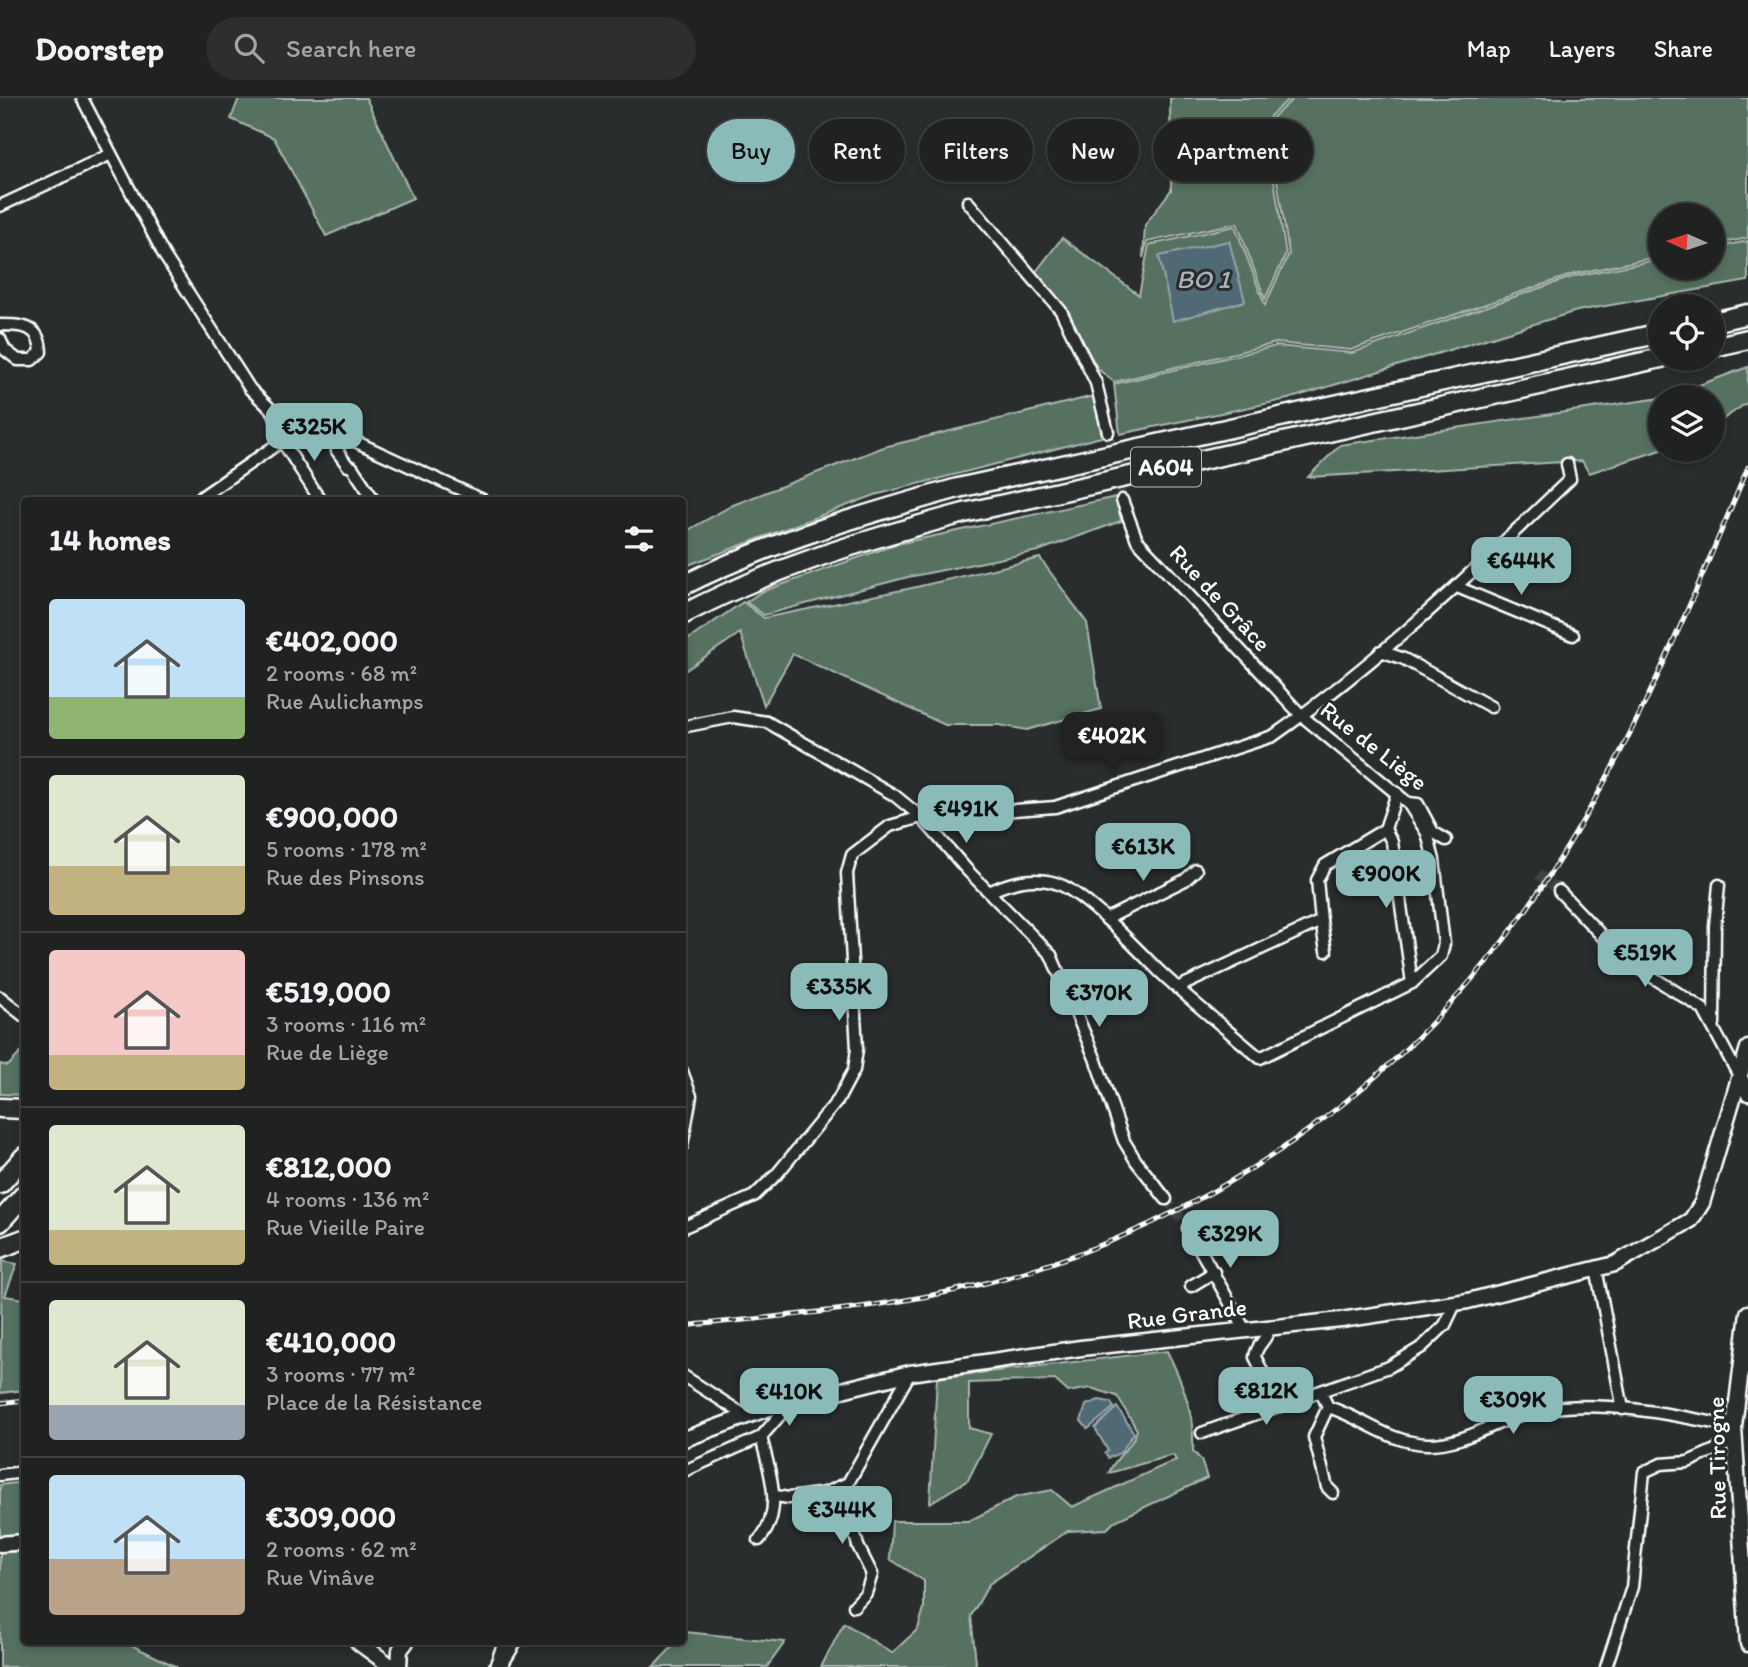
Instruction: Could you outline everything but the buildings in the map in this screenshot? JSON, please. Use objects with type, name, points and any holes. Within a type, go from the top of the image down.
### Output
[{"type":"highway","points":[[1725,319],[1748,314]]},
{"type":"highway","name":"A604","points":[[686,584],[775,546],[867,514],[958,488],[1648,336]]},
{"type":"highway","points":[[1725,344],[1748,339]]},
{"type":"highway","name":"A604","points":[[686,613],[783,570],[874,537],[964,513],[1648,361]]},
{"type":"highway","points":[[0,1108],[21,1109]]},
{"type":"highway","points":[[0,1184],[21,1160]]},
{"type":"highway","points":[[0,1222],[21,1198]]},
{"type":"highway","points":[[0,1248],[21,1240]]},
{"type":"street","points":[[82,98],[163,256],[250,389],[274,412],[315,423],[476,497]]},
{"type":"street","points":[[0,206],[109,155]]},
{"type":"street","points":[[968,202],[1061,311],[1096,383],[1108,432]]},
{"type":"street","points":[[0,325],[23,325],[34,330],[41,341],[41,352],[32,360],[18,360],[5,349],[0,339]]},
{"type":"street","points":[[274,412],[282,441],[318,497]]},
{"type":"street","points":[[343,436],[337,451],[348,466],[352,467],[372,497]]},
{"type":"street","points":[[201,497],[282,441]]},
{"type":"street","points":[[686,1226],[754,1196],[777,1174],[838,1100],[854,1070],[857,1049],[847,873],[852,855],[870,839],[890,826],[921,817],[1055,807],[1273,736],[1302,716],[1457,587],[1570,479],[1567,464]]},
{"type":"street","name":"Rue de Grâce","points":[[1122,500],[1137,540],[1302,716]]},
{"type":"street","points":[[1457,587],[1573,635]]},
{"type":"street","points":[[1381,651],[1404,659],[1491,707]]},
{"type":"street","points":[[686,726],[733,716],[767,722],[894,795],[921,817],[967,870],[991,891],[1051,955],[1095,1058],[1124,1141],[1166,1199]]},
{"type":"street","name":"Rue de Liège","points":[[1302,716],[1408,803],[1418,804],[1433,832],[1446,840]]},
{"type":"street","points":[[1326,951],[1317,880],[1325,865],[1385,829],[1397,793]]},
{"type":"street","points":[[991,891],[1012,881],[1030,880],[1063,886],[1106,919],[1177,988],[1260,1058],[1412,983],[1441,956],[1444,944],[1434,860],[1427,833],[1408,803]]},
{"type":"street","points":[[1385,829],[1392,842],[1412,983]]},
{"type":"street","points":[[1106,919],[1185,880],[1196,870]]},
{"type":"street","points":[[1714,1027],[1714,936],[1719,885]]},
{"type":"street","points":[[1559,891],[1624,959],[1703,1009],[1748,1093]]},
{"type":"street","points":[[1177,988],[1321,920]]},
{"type":"street","points":[[0,997],[21,1014]]},
{"type":"street","points":[[1740,1078],[1748,1048]]},
{"type":"street","name":"Rue Grande","points":[[686,1438],[781,1405],[910,1373],[1244,1328],[1269,1328],[1455,1304],[1626,1258],[1691,1220],[1707,1190],[1740,1078]]},
{"type":"street","points":[[686,1082],[691,1096],[686,1124]]},
{"type":"street","points":[[1188,1228],[1244,1328]]},
{"type":"street","points":[[1595,1268],[1623,1409]]},
{"type":"street","points":[[1191,1286],[1214,1272]]},
{"type":"street","points":[[1202,1433],[1280,1406],[1324,1400],[1410,1356],[1445,1325],[1455,1304]]},
{"type":"street","name":"Rue Tirogne","points":[[1748,1313],[1735,1434],[1743,1480],[1748,1644]]},
{"type":"street","points":[[1269,1328],[1268,1335],[1256,1350],[1255,1357],[1280,1406]]},
{"type":"street","points":[[775,1496],[789,1498],[825,1493],[848,1483],[910,1373]]},
{"type":"street","points":[[686,1378],[746,1416]]},
{"type":"street","points":[[1324,1400],[1405,1442],[1424,1444],[1451,1441],[1536,1410],[1581,1406],[1623,1409],[1735,1434]]},
{"type":"street","points":[[1324,1400],[1314,1437],[1327,1487],[1333,1493]]},
{"type":"street","points":[[686,1470],[761,1437],[781,1414],[781,1405]]},
{"type":"street","points":[[1606,1667],[1632,1587],[1644,1472],[1661,1464],[1688,1462],[1735,1434]]},
{"type":"street","points":[[759,1540],[766,1532],[775,1496],[761,1437]]},
{"type":"street","points":[[0,1475],[21,1472]]},
{"type":"street","points":[[842,1486],[858,1546],[872,1574],[866,1593],[854,1606]]},
{"type":"street","points":[[0,1544],[21,1542]]},
{"type":"street","points":[[362,1645],[392,1667]]},
{"type":"street","points":[[399,1667],[399,1654],[404,1645]]},
{"type":"street","points":[[499,1667],[505,1645]]},
{"type":"street","points":[[499,1667],[514,1645]]},
{"type":"green space","points":[[239,98],[366,98],[413,198],[326,236],[274,138],[231,119]]},
{"type":"green space","points":[[1170,98],[1290,98],[1270,116],[1270,119],[1170,119]]},
{"type":"green space","points":[[1294,98],[1748,98],[1748,238],[1726,242],[1726,203],[1648,203],[1648,259],[1574,274],[1351,350],[1276,343],[1114,382],[1098,369],[1064,310],[1035,273],[1062,238],[1139,295],[1149,245],[1235,226],[1265,305],[1289,254],[1277,182],[1313,182],[1313,119],[1273,117]]},
{"type":"green space","points":[[1171,182],[1274,182],[1286,254],[1265,299],[1237,223],[1147,242],[1143,258],[1145,225],[1171,190]]},
{"type":"green space","points":[[1748,241],[1748,281],[1674,294],[1648,294],[1648,299],[1577,311],[1288,399],[1120,434],[1114,384],[1276,346],[1352,353],[1575,276],[1648,262],[1648,280],[1726,280],[1726,245]]},
{"type":"green space","points":[[1748,367],[1748,402],[1725,418],[1725,385],[1699,385]]},
{"type":"green space","points":[[1094,396],[1105,436],[875,495],[686,566],[686,531],[733,505],[884,447]]},
{"type":"green space","points":[[1648,400],[1648,454],[1589,473],[1582,461],[1308,477],[1340,445]]},
{"type":"green space","points":[[1116,497],[1121,521],[1038,551],[908,577],[764,615],[746,602],[761,592],[897,544]]},
{"type":"green space","points":[[1040,558],[1087,623],[1101,709],[1027,730],[999,725],[945,725],[793,654],[764,705],[740,633],[686,670],[686,641],[743,602],[764,618],[912,588]]},
{"type":"green space","points":[[21,1052],[21,1095],[0,1094],[0,1064],[8,1066]]},
{"type":"green space","points":[[2,1261],[17,1264],[5,1296],[21,1299],[21,1390],[0,1393]]},
{"type":"green space","points":[[1167,1351],[1187,1399],[1192,1424],[1193,1451],[1201,1460],[1207,1478],[1115,1521],[1107,1529],[1068,1531],[989,1584],[971,1616],[976,1662],[974,1667],[821,1667],[844,1623],[892,1653],[918,1629],[924,1608],[924,1581],[890,1559],[892,1521],[969,1521],[1016,1497],[1052,1490],[1072,1507],[1176,1460],[1173,1455],[1109,1473],[1137,1430],[1117,1396],[1091,1388],[1068,1392],[1055,1380],[969,1383],[969,1428],[991,1434],[968,1480],[930,1503],[937,1378]]},
{"type":"green space","points":[[21,1482],[21,1536],[0,1538],[0,1485]]},
{"type":"green space","points":[[0,1552],[21,1552],[21,1645],[131,1645],[177,1667],[0,1667]]},
{"type":"green space","points":[[686,1632],[785,1642],[767,1667],[653,1667],[674,1645],[686,1645]]},
{"type":"water","name":"BO 1","points":[[1229,241],[1245,301],[1173,321],[1159,256]]},
{"type":"water","points":[[1099,1400],[1110,1402],[1114,1407],[1088,1429],[1081,1421],[1086,1405]]},
{"type":"water","points":[[1117,1407],[1134,1433],[1120,1453],[1108,1458],[1105,1453],[1108,1451],[1095,1428]]},
{"type":"tunnel","points":[[1108,432],[1122,500]]},
{"type":"tunnel","points":[[1538,874],[1559,891]]},
{"type":"tunnel","points":[[1166,1199],[1188,1228]]},
{"type":"railway","points":[[686,1326],[804,1314],[925,1297],[1004,1278],[1084,1252],[1161,1218],[1235,1178],[1306,1132],[1372,1080],[1433,1022],[1489,959],[1539,891],[1571,841],[1654,685],[1748,467]]},
{"type":"railway","points":[[0,1403],[21,1400]]}]
